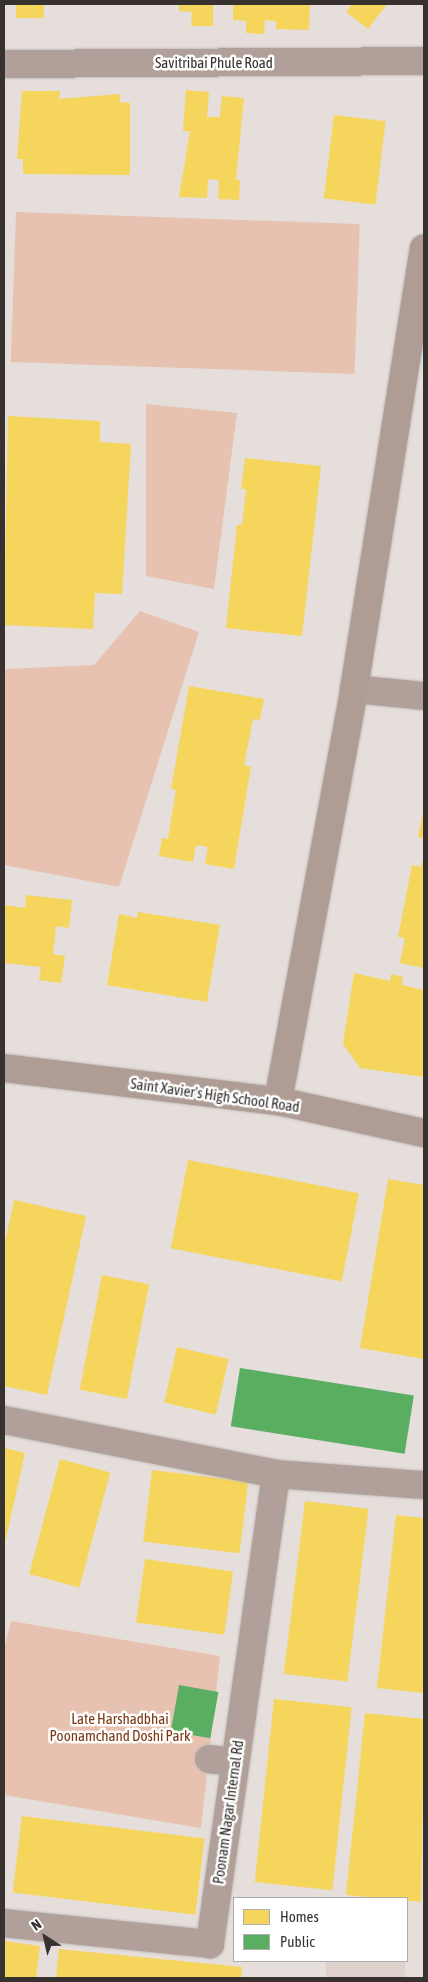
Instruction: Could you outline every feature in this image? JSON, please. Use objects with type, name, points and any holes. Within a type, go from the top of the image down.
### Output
[{"type":"street","name":"Savitribai Phule Road","points":[[4,64],[424,61]]},
{"type":"street","points":[[278,1101],[415,360],[424,249]]},
{"type":"street","points":[[354,689],[424,696]]},
{"type":"street","name":"Saint Xavier's High School Road","points":[[4,1068],[278,1101],[424,1133]]},
{"type":"street","points":[[4,1420],[276,1474],[424,1485]]},
{"type":"street","name":"Poonam Nagar Internal Rd","points":[[4,1923],[210,1944],[222,1920],[235,1762],[276,1474]]},
{"type":"street","points":[[209,1759],[235,1762]]},
{"type":"shaded area","points":[[326,1962],[405,1962],[405,1978],[326,1978]]},
{"type":"green space","points":[[16,212],[360,224],[355,374],[11,362]]},
{"type":"green space","points":[[146,404],[237,413],[214,589],[146,576]]},
{"type":"green space","points":[[140,611],[199,632],[119,887],[4,865],[4,669],[94,665]]},
{"type":"green space","name":"Late Harshadbhai Poonamchand Doshi Park","points":[[11,1621],[220,1656],[201,1828],[4,1795],[4,1649]]},
{"type":"building: Homes","points":[[16,4],[44,4],[44,18],[16,18]]},
{"type":"building: Homes","points":[[179,4],[213,4],[213,26],[191,26],[192,12],[179,11]]},
{"type":"building: Homes","points":[[233,4],[310,4],[309,30],[276,29],[276,21],[265,20],[264,34],[246,33],[246,21],[233,20]]},
{"type":"building: Homes","points":[[352,4],[387,4],[368,29],[346,12]]},
{"type":"building: Homes","points":[[186,90],[209,92],[207,117],[220,117],[222,96],[244,98],[236,180],[240,180],[239,200],[218,199],[219,180],[208,179],[207,198],[179,197],[190,131],[183,131]]},
{"type":"building: Homes","points":[[22,91],[60,91],[59,99],[120,94],[120,102],[130,103],[130,175],[23,174],[23,159],[17,159]]},
{"type":"building: Homes","points":[[334,115],[386,121],[375,205],[324,198]]},
{"type":"building: Homes","points":[[8,416],[100,421],[100,442],[131,444],[122,594],[95,593],[93,629],[4,625]]},
{"type":"building: Homes","points":[[245,458],[321,466],[302,636],[226,628],[237,525],[242,525],[246,489],[241,489]]},
{"type":"building: Homes","points":[[189,686],[264,699],[260,720],[253,719],[244,765],[251,767],[234,869],[205,864],[208,847],[196,845],[193,862],[159,856],[162,838],[168,839],[176,790],[171,789]]},
{"type":"building: Homes","points":[[424,813],[424,839],[418,837]]},
{"type":"building: Homes","points":[[424,855],[424,968],[400,963],[405,938],[398,937],[412,865],[421,867]]},
{"type":"building: Homes","points":[[26,895],[72,900],[69,928],[56,926],[53,954],[65,956],[61,983],[39,980],[41,967],[4,963],[4,905],[25,908]]},
{"type":"building: Homes","points":[[138,912],[220,925],[207,1002],[107,985],[119,914],[137,918]]},
{"type":"building: Homes","points":[[354,973],[390,981],[391,974],[403,977],[402,985],[424,990],[424,1077],[360,1068],[343,1044]]},
{"type":"building: Homes","points":[[188,1160],[359,1193],[342,1282],[171,1248]]},
{"type":"building: Homes","points":[[388,1179],[424,1185],[424,1359],[360,1348]]},
{"type":"building: Homes","points":[[14,1200],[86,1216],[47,1395],[4,1386],[4,1247]]},
{"type":"building: Homes","points":[[102,1275],[149,1284],[127,1399],[80,1390]]},
{"type":"building: Homes","points":[[177,1347],[229,1359],[216,1414],[164,1403]]},
{"type":"building: Homes","points":[[4,1448],[25,1453],[5,1543],[4,1543]]},
{"type":"building: Homes","points":[[60,1459],[110,1472],[79,1587],[29,1574]]},
{"type":"building: Homes","points":[[152,1470],[248,1482],[240,1553],[143,1541]]},
{"type":"building: Homes","points":[[305,1501],[369,1509],[347,1682],[284,1674]]},
{"type":"building: Homes","points":[[396,1515],[424,1518],[424,1693],[377,1688]]},
{"type":"building: Homes","points":[[145,1559],[233,1571],[224,1635],[136,1622]]},
{"type":"building: Homes","points":[[274,1699],[352,1707],[332,1890],[255,1882]]},
{"type":"building: Homes","points":[[365,1713],[424,1719],[421,1902],[408,1901],[408,1897],[346,1895]]},
{"type":"building: Homes","points":[[22,1816],[205,1838],[195,1915],[13,1892]]},
{"type":"building: Homes","points":[[4,1941],[40,1946],[36,1978],[4,1978]]},
{"type":"building: Homes","points":[[59,1949],[242,1967],[241,1978],[56,1978]]},
{"type":"building: Public","points":[[240,1368],[414,1396],[405,1454],[231,1426]]},
{"type":"building: Public","points":[[179,1685],[218,1692],[210,1738],[171,1731]]}]
